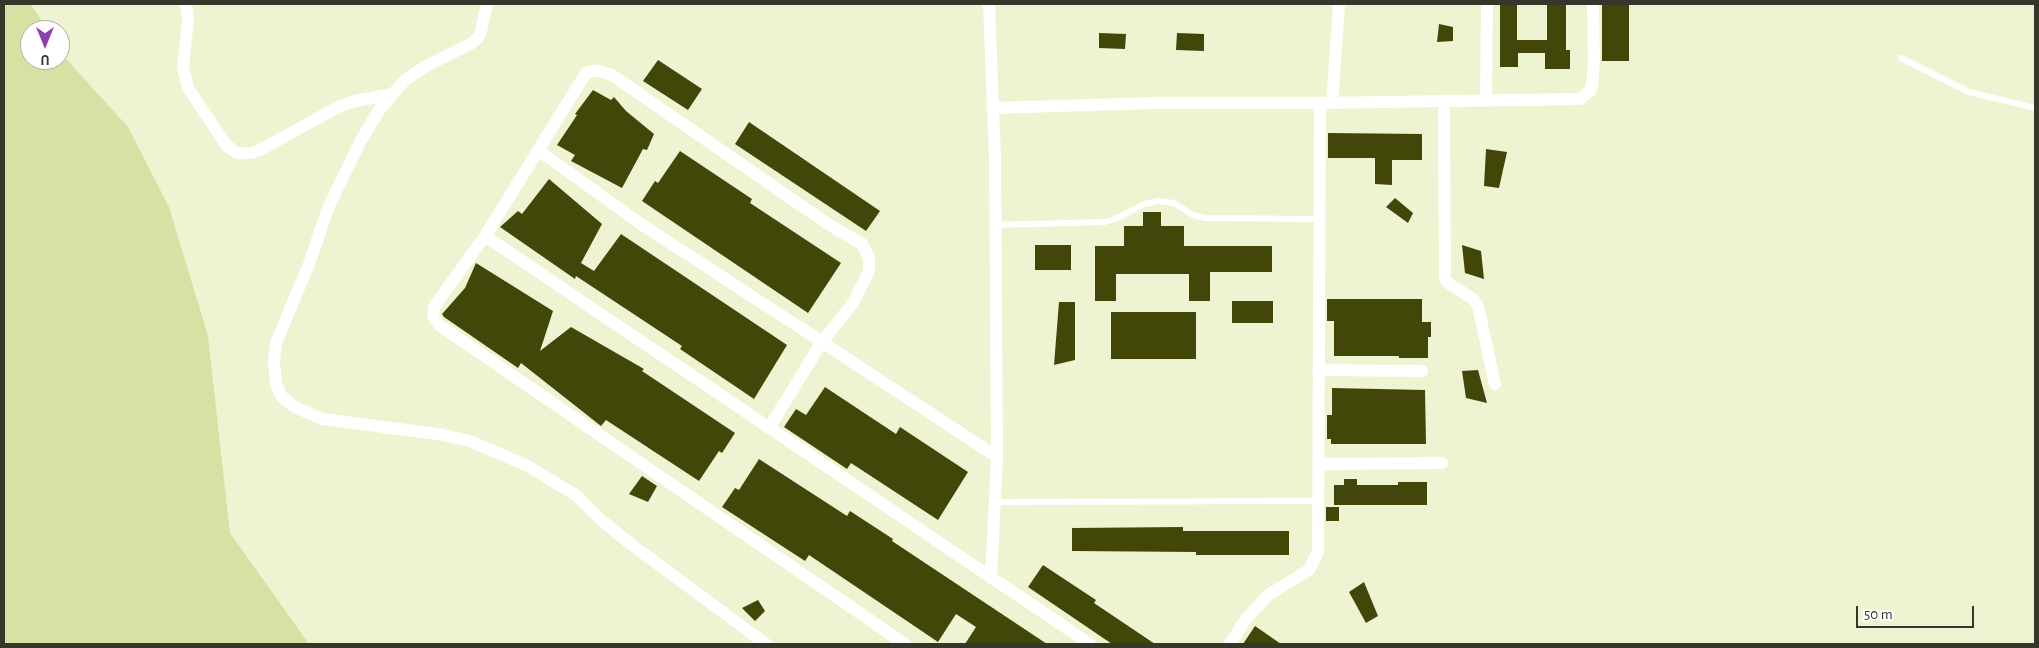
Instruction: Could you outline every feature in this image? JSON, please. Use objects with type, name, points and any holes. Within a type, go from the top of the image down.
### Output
[{"type":"street","points":[[186,4],[188,28],[183,67],[188,88],[227,146],[237,153],[260,150],[340,106],[355,100],[393,94]]},
{"type":"street","points":[[487,4],[482,31],[478,38],[404,81],[380,109],[361,140],[328,208],[309,264],[276,343],[274,362],[276,384],[282,396],[295,407],[322,419],[438,434],[470,441],[528,466],[577,496],[601,520],[632,545],[766,644]]},
{"type":"street","points":[[989,4],[994,158],[997,456],[991,578]]},
{"type":"street","points":[[1230,644],[1246,619],[1268,595],[1309,570],[1318,552],[1319,219],[1326,103],[1339,4]]},
{"type":"street","points":[[1486,101],[1487,4]]},
{"type":"street","points":[[992,108],[1155,103],[1580,100],[1588,93],[1592,86],[1594,62],[1593,4]]},
{"type":"street","points":[[768,428],[822,342],[853,303],[869,270],[869,258],[862,244],[828,224],[612,75],[592,70],[586,73],[485,236],[434,307],[433,316],[439,325],[905,644]]},
{"type":"street","points":[[1444,102],[1444,274],[1448,283],[1473,299],[1478,306],[1495,384]]},
{"type":"street","points":[[538,150],[641,224],[923,410],[997,456]]},
{"type":"street","points":[[485,236],[1090,644]]},
{"type":"street","points":[[1318,370],[1422,371]]},
{"type":"street","points":[[1318,464],[1442,463]]},
{"type":"lane","points":[[1901,58],[1968,92],[2035,108]]},
{"type":"lane","points":[[994,226],[1105,222],[1144,204],[1158,201],[1174,203],[1193,215],[1206,218],[1319,219]]},
{"type":"lane","points":[[995,502],[1318,501]]},
{"type":"green space","points":[[4,4],[30,4],[41,20],[20,20],[20,70],[70,70],[70,63],[128,127],[169,207],[208,336],[230,533],[309,644],[4,644]]},
{"type":"building","points":[[1500,4],[1517,4],[1517,40],[1547,40],[1547,4],[1566,4],[1566,50],[1570,50],[1570,69],[1545,69],[1545,53],[1518,53],[1518,67],[1500,67]]},
{"type":"building","points":[[1602,4],[1629,4],[1629,61],[1602,61]]},
{"type":"building","points":[[1439,24],[1453,27],[1453,41],[1437,42]]},
{"type":"building","points":[[1099,33],[1126,34],[1125,49],[1099,48]]},
{"type":"building","points":[[1177,33],[1204,34],[1204,51],[1176,50]]},
{"type":"building","points":[[658,60],[702,89],[688,110],[643,81]]},
{"type":"building","points":[[593,90],[611,100],[614,97],[626,111],[654,134],[647,150],[643,149],[622,188],[571,161],[575,155],[557,145],[577,115],[575,114]]},
{"type":"building","points":[[749,122],[880,211],[866,231],[735,144]]},
{"type":"building","points":[[1328,133],[1422,134],[1422,160],[1392,160],[1392,185],[1375,184],[1375,158],[1328,158]]},
{"type":"building","points":[[1486,149],[1507,152],[1499,188],[1484,186]]},
{"type":"building","points":[[680,151],[752,199],[750,203],[841,263],[808,313],[642,201],[655,181],[658,183]]},
{"type":"building","points":[[549,179],[602,224],[581,263],[594,271],[621,234],[787,345],[754,399],[680,349],[682,346],[576,276],[575,279],[500,227],[518,211],[522,214]]},
{"type":"building","points":[[1395,198],[1413,213],[1408,223],[1386,207]]},
{"type":"building","points":[[1143,212],[1161,212],[1161,226],[1184,226],[1184,246],[1272,246],[1272,272],[1210,272],[1210,301],[1189,301],[1189,274],[1116,274],[1116,301],[1095,301],[1095,246],[1124,246],[1124,226],[1143,226]]},
{"type":"building","points":[[1035,245],[1071,245],[1071,270],[1035,270]]},
{"type":"building","points":[[1462,245],[1481,251],[1484,279],[1465,273]]},
{"type":"building","points":[[476,263],[553,311],[540,351],[571,327],[644,369],[642,371],[735,433],[722,453],[719,451],[699,481],[606,420],[601,426],[521,363],[518,368],[444,317],[442,314],[465,288]]},
{"type":"building","points":[[1327,299],[1422,299],[1422,322],[1431,322],[1431,337],[1428,337],[1428,358],[1334,356],[1334,321],[1327,321]]},
{"type":"building","points":[[1232,301],[1273,301],[1273,323],[1232,323]]},
{"type":"building","points":[[1059,302],[1075,302],[1075,360],[1054,365]]},
{"type":"building","points":[[1111,312],[1196,312],[1196,359],[1111,359]]},
{"type":"building","points":[[1478,370],[1487,403],[1466,398],[1462,371]]},
{"type":"building","points":[[825,387],[896,434],[900,427],[968,472],[938,520],[851,463],[847,469],[784,427],[796,409],[806,415]]},
{"type":"building","points":[[1332,388],[1425,390],[1426,444],[1331,444],[1331,439],[1327,439],[1327,415],[1332,415]]},
{"type":"building","points":[[759,459],[847,516],[850,511],[1047,644],[965,644],[976,627],[956,614],[938,642],[809,555],[805,561],[722,507],[735,488],[739,490]]},
{"type":"building","points":[[642,476],[657,486],[648,502],[629,494]]},
{"type":"building","points":[[1344,479],[1357,479],[1357,485],[1398,485],[1398,482],[1427,482],[1427,505],[1334,505],[1334,485],[1344,485]]},
{"type":"building","points":[[1326,507],[1339,507],[1339,521],[1326,521]]},
{"type":"building","points":[[1183,527],[1183,531],[1289,531],[1289,555],[1196,555],[1196,552],[1072,551],[1072,528]]},
{"type":"building","points":[[1043,565],[1096,600],[1094,603],[1155,644],[1112,644],[1028,587]]},
{"type":"building","points":[[1364,582],[1378,616],[1366,623],[1349,592]]},
{"type":"building","points":[[758,600],[765,611],[755,621],[742,608]]},
{"type":"building","points":[[1255,626],[1281,644],[1243,644]]}]
